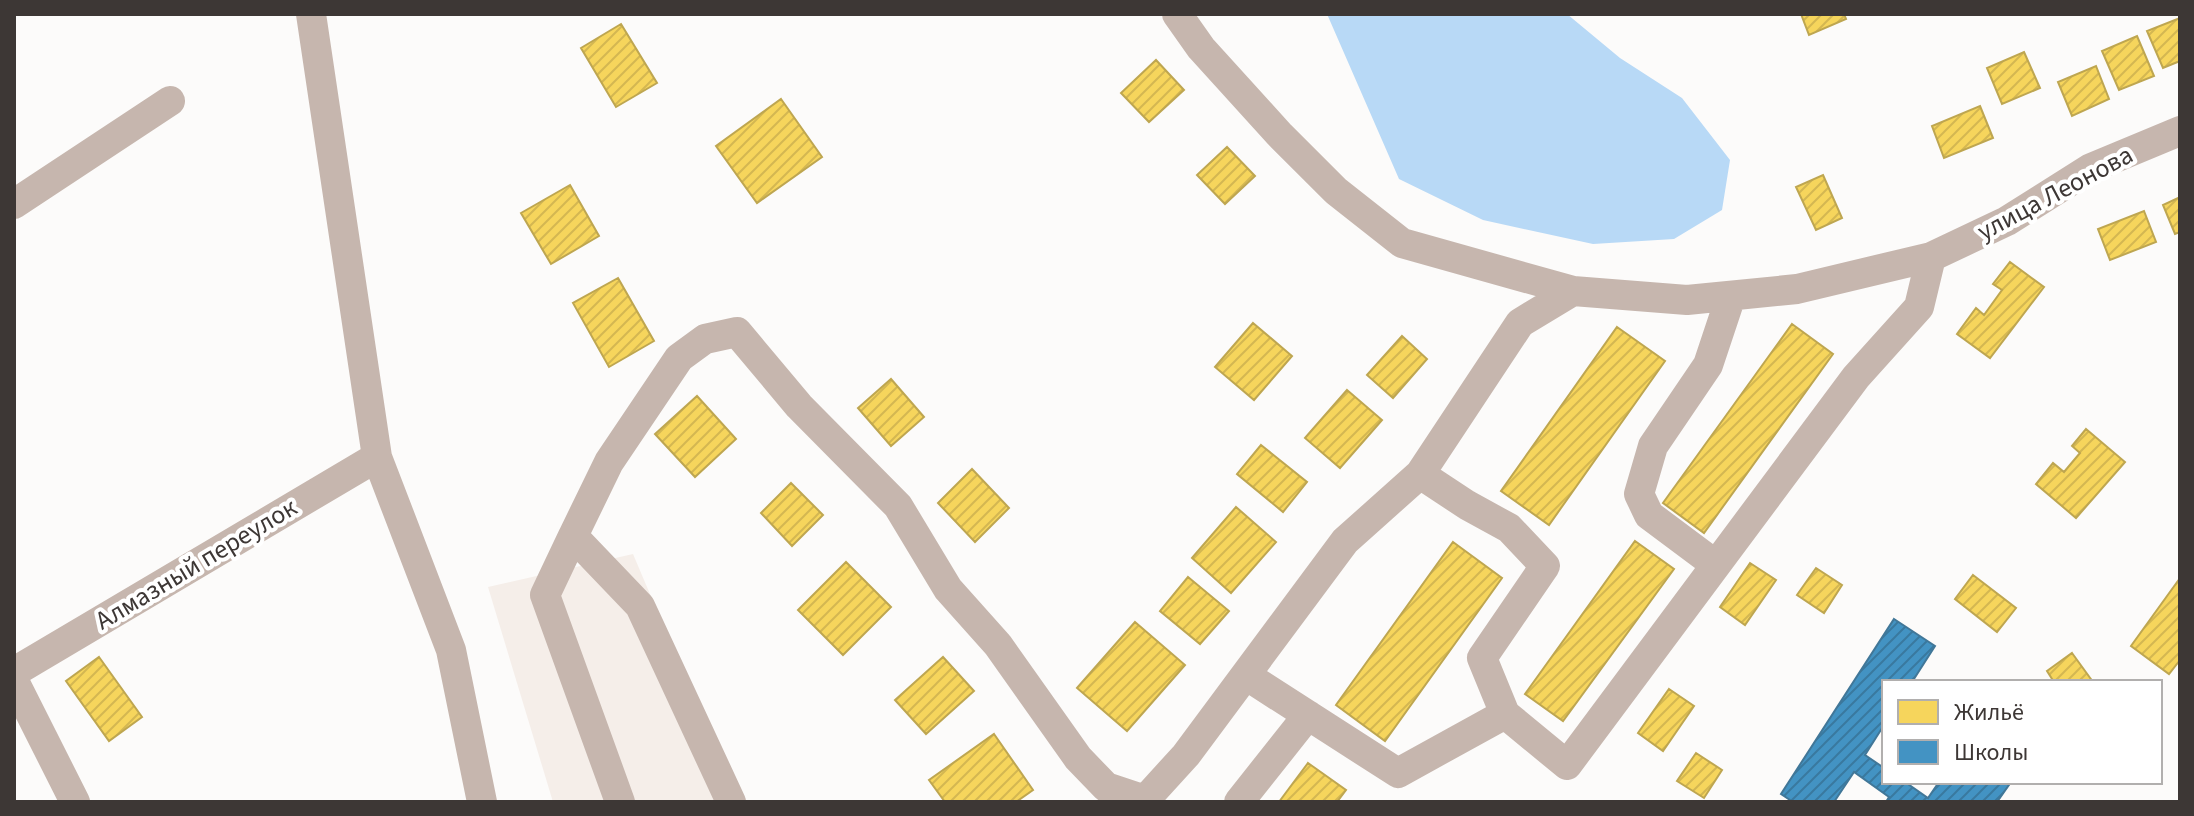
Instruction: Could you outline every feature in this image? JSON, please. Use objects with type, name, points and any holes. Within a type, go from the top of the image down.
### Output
[{"type":"street","points":[[311,14],[377,457],[451,650],[476,799]]},
{"type":"street","name":"улица Леонова","points":[[1177,14],[1201,48],[1279,134],[1336,191],[1402,243],[1573,291],[1687,300],[1731,296],[1797,289],[1931,257],[2007,221],[2091,168],[2180,131]]},
{"type":"street","points":[[14,204],[170,101]]},
{"type":"street","points":[[1420,474],[1509,528],[1545,566],[1482,658],[1505,714],[1567,765],[1856,377],[1919,307],[1931,257]]},
{"type":"street","points":[[620,802],[545,595],[609,462],[679,358],[705,339],[737,332],[799,406],[898,506],[948,589],[998,645],[1078,758],[1106,787],[1145,800],[1186,755],[1345,541],[1420,474],[1520,323],[1573,291]]},
{"type":"street","points":[[1716,565],[1649,515],[1639,494],[1653,446],[1708,365],[1731,296]]},
{"type":"street","name":"Алмазный переулок","points":[[14,672],[377,457]]},
{"type":"street","points":[[573,536],[640,606],[731,802]]},
{"type":"street","points":[[1247,676],[1398,773],[1505,714]]},
{"type":"street","points":[[14,681],[75,802]]},
{"type":"street","points":[[1239,802],[1308,715]]},
{"type":"shaded area","points":[[633,554],[738,802],[553,802],[488,587]]},
{"type":"water","points":[[1327,14],[1567,14],[1620,58],[1682,98],[1730,160],[1722,210],[1674,239],[1593,244],[1483,220],[1399,179]]},
{"type":"building: Жильё","points":[[1801,14],[1844,14],[1846,19],[1809,35]]},
{"type":"building: Жильё","points":[[2180,18],[2180,61],[2163,68],[2147,31]]},
{"type":"building: Жильё","points":[[621,24],[657,83],[616,107],[581,48]]},
{"type":"building: Жильё","points":[[2137,36],[2154,76],[2119,90],[2102,51]]},
{"type":"building: Жильё","points":[[2024,52],[2040,88],[2002,104],[1987,68]]},
{"type":"building: Жильё","points":[[1156,60],[1184,90],[1149,122],[1121,93]]},
{"type":"building: Жильё","points":[[2096,66],[2109,99],[2072,116],[2058,82]]},
{"type":"building: Жильё","points":[[781,99],[822,157],[757,203],[716,146]]},
{"type":"building: Жильё","points":[[1980,106],[1993,138],[1944,158],[1932,126]]},
{"type":"building: Жильё","points":[[1227,147],[1255,176],[1225,204],[1197,175]]},
{"type":"building: Жильё","points":[[1823,175],[1842,218],[1816,230],[1796,187]]},
{"type":"building: Жильё","points":[[570,185],[599,236],[551,264],[521,213]]},
{"type":"building: Жильё","points":[[2180,197],[2180,232],[2175,234],[2163,205]]},
{"type":"building: Жильё","points":[[2144,211],[2156,242],[2110,260],[2098,229]]},
{"type":"building: Жильё","points":[[2010,262],[2044,287],[1990,358],[1957,334],[1976,308],[1984,315],[2002,290],[1993,284]]},
{"type":"building: Жильё","points":[[618,278],[654,341],[609,367],[573,303]]},
{"type":"building: Жильё","points":[[1253,323],[1292,356],[1254,400],[1215,367]]},
{"type":"building: Жильё","points":[[1792,324],[1833,354],[1704,533],[1663,503]]},
{"type":"building: Жильё","points":[[1617,327],[1665,361],[1549,525],[1501,491]]},
{"type":"building: Жильё","points":[[1402,336],[1427,359],[1393,398],[1367,375]]},
{"type":"building: Жильё","points":[[891,379],[924,417],[891,446],[858,408]]},
{"type":"building: Жильё","points":[[1347,390],[1382,420],[1340,468],[1305,438]]},
{"type":"building: Жильё","points":[[697,396],[736,439],[695,477],[655,434]]},
{"type":"building: Жильё","points":[[2086,429],[2125,462],[2076,518],[2036,484],[2053,463],[2064,472],[2080,453],[2072,446]]},
{"type":"building: Жильё","points":[[1261,445],[1307,482],[1283,512],[1237,474]]},
{"type":"building: Жильё","points":[[972,469],[1009,508],[975,542],[938,503]]},
{"type":"building: Жильё","points":[[791,483],[823,515],[792,546],[761,513]]},
{"type":"building: Жильё","points":[[1236,507],[1276,542],[1231,593],[1192,558]]},
{"type":"building: Жильё","points":[[1635,541],[1674,569],[1563,721],[1525,694]]},
{"type":"building: Жильё","points":[[1453,542],[1502,578],[1385,741],[1336,705]]},
{"type":"building: Жильё","points":[[846,562],[891,607],[843,655],[798,610]]},
{"type":"building: Жильё","points":[[1750,563],[1776,580],[1745,625],[1720,607]]},
{"type":"building: Жильё","points":[[1816,568],[1842,585],[1824,613],[1797,595]]},
{"type":"building: Жильё","points":[[1973,575],[2016,608],[1997,632],[1955,599]]},
{"type":"building: Жильё","points":[[1188,577],[1229,611],[1200,644],[1160,611]]},
{"type":"building: Жильё","points":[[2180,578],[2180,660],[2169,674],[2131,646]]},
{"type":"building: Жильё","points":[[1135,622],[1185,665],[1127,731],[1077,688]]},
{"type":"building: Жильё","points":[[2072,653],[2092,680],[2053,680],[2047,671]]},
{"type":"building: Жильё","points":[[99,657],[142,717],[109,741],[66,681]]},
{"type":"building: Жильё","points":[[943,657],[974,691],[926,734],[895,700]]},
{"type":"building: Жильё","points":[[1669,689],[1694,706],[1663,751],[1638,733]]},
{"type":"building: Жильё","points":[[994,734],[1033,790],[1016,802],[945,802],[929,780]]},
{"type":"building: Жильё","points":[[1696,753],[1722,770],[1704,798],[1677,781]]},
{"type":"building: Жильё","points":[[1308,763],[1346,790],[1337,802],[1279,802]]},
{"type":"building: Школы","points":[[1894,619],[1935,646],[1913,680],[1882,680],[1882,728],[1865,755],[1882,767],[1882,784],[1908,784],[1928,798],[1938,784],[2010,784],[1997,802],[1886,802],[1889,797],[1854,772],[1834,802],[1793,802],[1781,794]]}]
